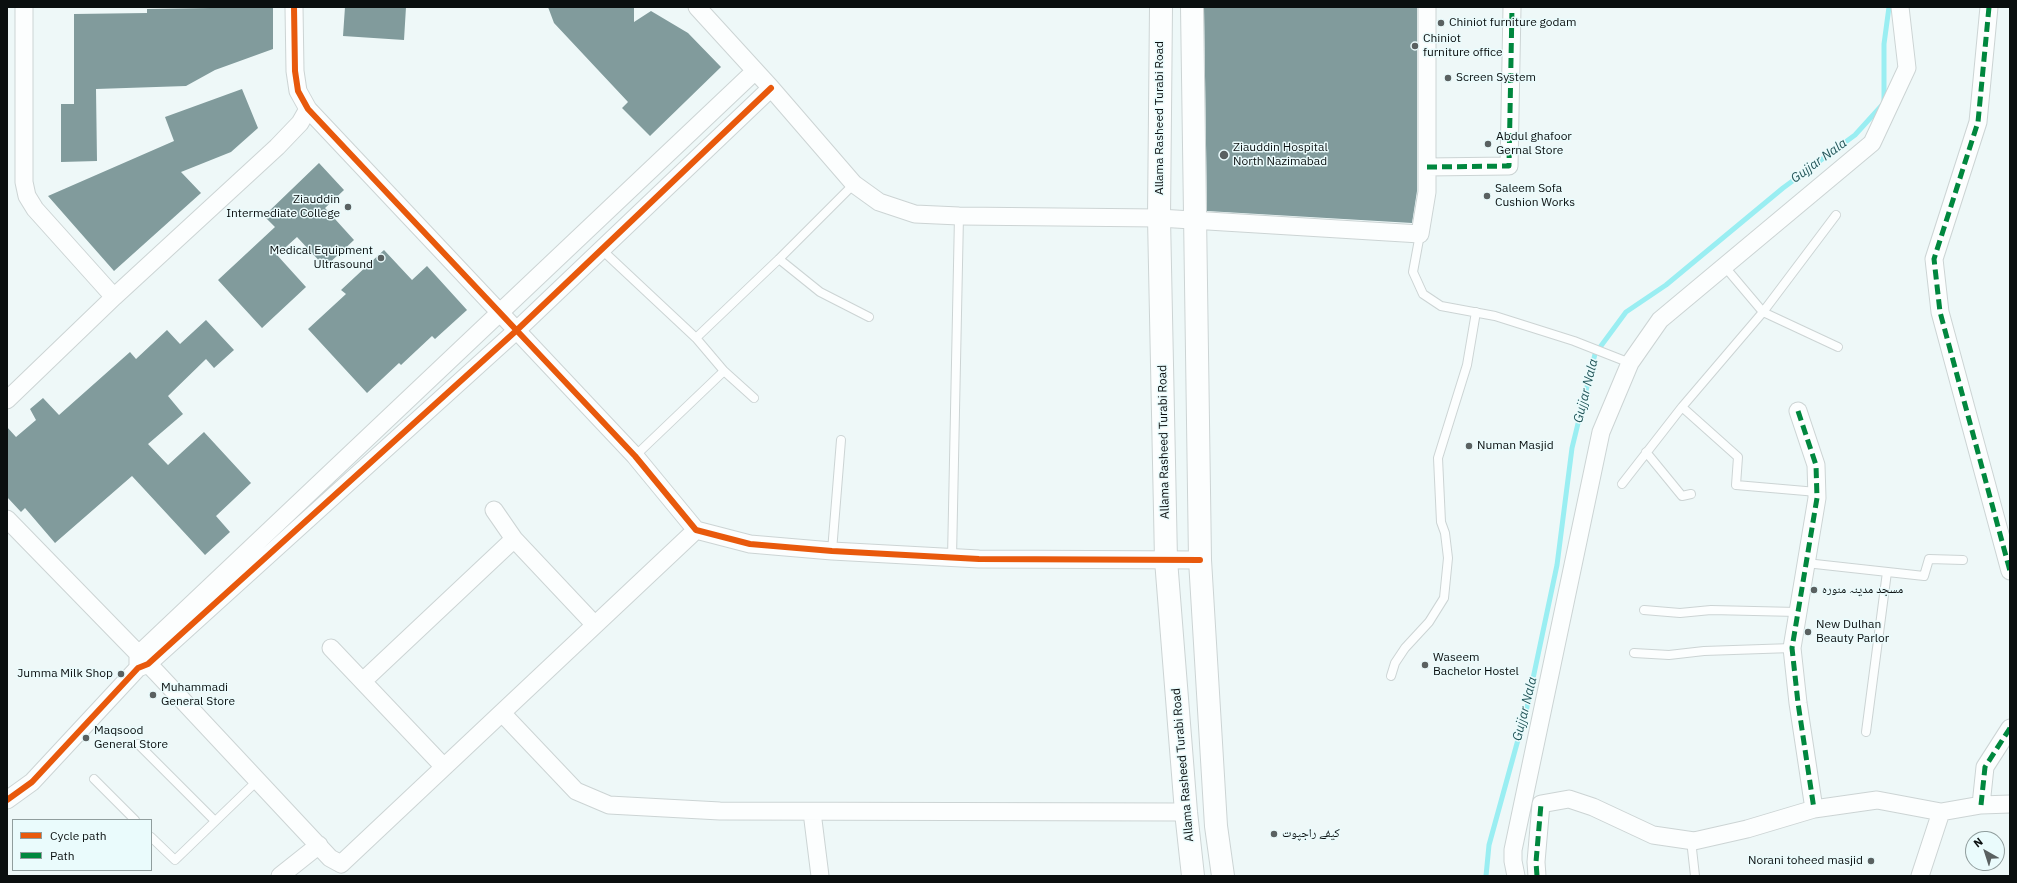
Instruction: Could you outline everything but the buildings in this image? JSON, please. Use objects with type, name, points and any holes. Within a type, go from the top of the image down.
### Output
[{"type":"main road","name":"Allama Rasheed Turabi Road","points":[[1161,7],[1159,218],[1166,560],[1186,812],[1193,876]]},
{"type":"main road","points":[[1192,7],[1200,560],[1216,826],[1222,876]]},
{"type":"main road","points":[[1180,739],[1211,735]]},
{"type":"street","points":[[24,7],[24,182],[27,196],[35,209],[114,297]]},
{"type":"street","points":[[294,7],[295,71],[298,91],[308,109],[635,456],[696,530],[750,544],[832,551],[952,558],[1200,560]]},
{"type":"street","points":[[697,7],[772,88],[854,184],[879,202],[915,214],[958,216],[1196,219],[1420,234],[1426,192],[1427,167],[1427,7]]},
{"type":"street","points":[[1427,167],[1509,166],[1512,7]]},
{"type":"street","points":[[1516,876],[1513,861],[1513,850],[1601,432],[1630,363],[1660,320],[1725,267],[1872,142],[1907,68],[1900,7]]},
{"type":"street","points":[[1989,7],[1978,122],[1934,259],[1940,312],[2010,571]]},
{"type":"street","points":[[7,800],[32,782],[142,662],[500,312],[755,71]]},
{"type":"street","points":[[142,662],[517,330],[772,88]]},
{"type":"street","points":[[7,400],[114,297],[277,147],[300,123],[308,109]]},
{"type":"street","points":[[1798,410],[1816,465],[1817,492],[1792,648],[1798,703],[1814,809]]},
{"type":"street","points":[[494,510],[514,539],[595,625]]},
{"type":"street","points":[[7,519],[142,662],[319,844],[330,858],[341,864],[696,530]]},
{"type":"street","points":[[363,681],[514,539]]},
{"type":"street","points":[[332,648],[444,767]]},
{"type":"street","points":[[502,713],[576,791],[609,805],[720,811],[1186,812]]},
{"type":"street","points":[[1981,805],[1985,767],[2010,728]]},
{"type":"street","points":[[1537,876],[1536,862],[1541,804],[1569,799],[1593,807],[1653,835],[1691,840],[1747,829],[1814,809],[1877,800],[1941,812],[1981,805],[2010,804]]},
{"type":"street","points":[[812,812],[820,876]]},
{"type":"street","points":[[1920,876],[1941,812]]},
{"type":"street","points":[[280,876],[319,844]]},
{"type":"lane","points":[[696,338],[779,259],[854,184]]},
{"type":"lane","points":[[1622,484],[1682,407],[1763,312],[1836,215]]},
{"type":"lane","points":[[952,558],[958,216]]},
{"type":"lane","points":[[1420,234],[1412,272],[1423,294],[1441,306],[1495,316],[1574,341],[1630,363]]},
{"type":"lane","points":[[602,250],[696,338],[724,370],[754,398]]},
{"type":"lane","points":[[779,259],[820,292],[869,317]]},
{"type":"lane","points":[[1725,267],[1763,312],[1838,347]]},
{"type":"lane","points":[[1391,676],[1395,663],[1405,648],[1429,622],[1444,598],[1448,558],[1445,533],[1441,522],[1438,458],[1467,365],[1476,312]]},
{"type":"lane","points":[[635,456],[724,370]]},
{"type":"lane","points":[[1682,407],[1738,457],[1736,484],[1817,492]]},
{"type":"lane","points":[[832,551],[841,440]]},
{"type":"lane","points":[[1646,452],[1682,496],[1691,494]]},
{"type":"lane","points":[[1806,562],[1924,576],[1929,559],[1963,560]]},
{"type":"lane","points":[[1866,732],[1887,572]]},
{"type":"lane","points":[[1644,610],[1680,613],[1711,610],[1797,612]]},
{"type":"lane","points":[[1634,653],[1669,655],[1704,651],[1792,648]]},
{"type":"lane","points":[[138,744],[215,821]]},
{"type":"lane","points":[[94,779],[134,819]]},
{"type":"lane","points":[[152,837],[175,860],[258,780]]},
{"type":"lane","points":[[1691,840],[1695,876]]},
{"type":"waterway","name":"Gujjar Nala","points":[[1486,876],[1489,845],[1527,707],[1557,565],[1572,448],[1595,354],[1626,312],[1666,285],[1783,188],[1855,135],[1884,103],[1884,44],[1889,7]]},
{"type":"marked path","points":[[1427,167],[1509,166],[1512,7]]},
{"type":"marked path","points":[[1989,7],[1978,122],[1934,259],[1940,312],[2010,571]]},
{"type":"marked path","points":[[1798,411],[1816,465],[1817,498],[1792,648],[1798,703],[1814,809]]},
{"type":"marked path","points":[[1981,805],[1985,767],[2010,728]]},
{"type":"marked path","points":[[1537,876],[1536,862],[1541,804]]},
{"type":"cycle path","points":[[294,7],[295,71],[298,91],[308,109],[635,456],[696,530],[750,544],[832,551],[979,559],[1200,560]]},
{"type":"cycle path","points":[[7,800],[32,782],[138,668],[148,664],[517,330],[771,88]]},
{"type":"place","name":"Chiniot furniture godam","points":[[1441,23]]},
{"type":"place","name":"Chiniot furniture office","points":[[1415,46]]},
{"type":"place","name":"Screen System","points":[[1448,78]]},
{"type":"place","name":"Abdul ghafoor Gernal Store","points":[[1488,144]]},
{"type":"place","name":"Ziauddin Hospital North Nazimabad","points":[[1224,155]]},
{"type":"place","name":"Saleem Sofa Cushion Works","points":[[1487,196]]},
{"type":"place","name":"Ziauddin Intermediate College","points":[[348,207]]},
{"type":"place","name":"Medical Equipment Ultrasound","points":[[381,258]]},
{"type":"place","name":"Numan Masjid","points":[[1469,446]]},
{"type":"place","name":"مسجد مدینہ منورہ","points":[[1814,590]]},
{"type":"place","name":"New Dulhan Beauty Parlor","points":[[1808,632]]},
{"type":"place","name":"Waseem Bachelor Hostel","points":[[1425,665]]},
{"type":"place","name":"Jumma Milk Shop","points":[[121,674]]},
{"type":"place","name":"Muhammadi General Store","points":[[153,695]]},
{"type":"place","name":"Maqsood General Store","points":[[86,738]]},
{"type":"place","name":"کیفے راجپوت","points":[[1274,834]]},
{"type":"place","name":"Norani toheed masjid","points":[[1871,861]]}]
